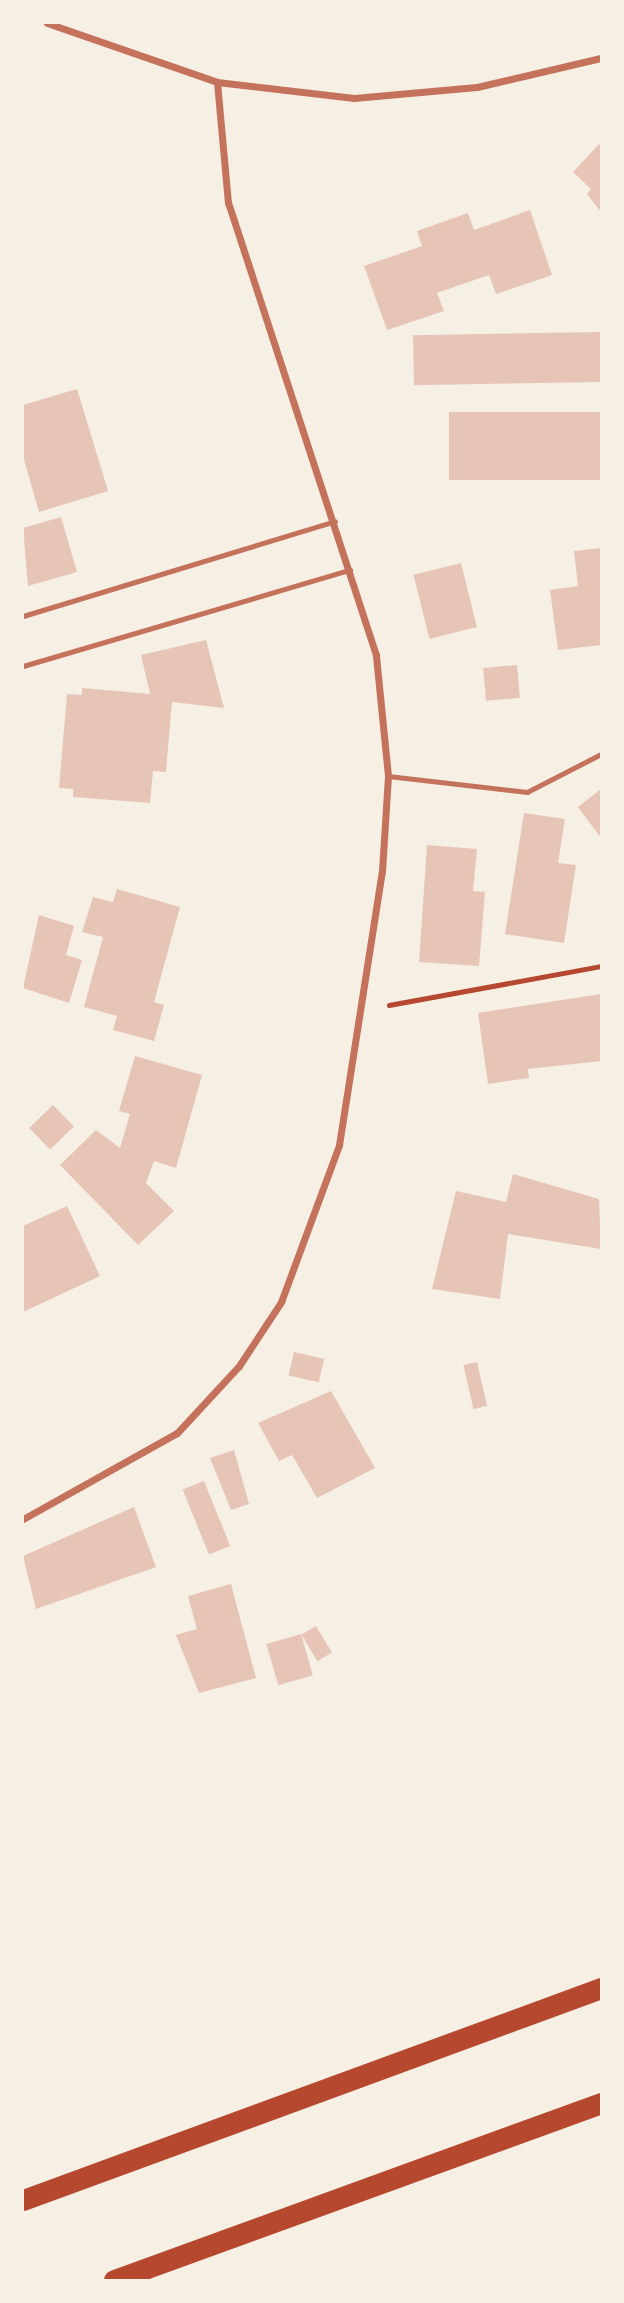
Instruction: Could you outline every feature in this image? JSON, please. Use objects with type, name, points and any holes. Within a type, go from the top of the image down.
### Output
[{"type":"highway","points":[[23,2200],[601,1988]]},
{"type":"highway","points":[[114,2280],[601,2103]]},
{"type":"street","points":[[47,23],[217,82],[341,97],[412,96],[601,58]]},
{"type":"street","points":[[23,1519],[177,1433],[239,1366],[281,1302],[313,1229],[340,1145],[382,872],[388,776],[376,656],[335,521],[228,203],[217,82]]},
{"type":"lane","points":[[23,616],[335,521]]},
{"type":"lane","points":[[23,666],[351,570]]},
{"type":"lane","points":[[388,776],[527,792],[601,754]]},
{"type":"path","points":[[362,1010],[601,966]]},
{"type":"building","points":[[599,144],[601,212],[587,194],[591,189],[573,172]]},
{"type":"building","points":[[530,210],[552,275],[496,294],[489,275],[437,293],[444,311],[387,330],[364,266],[422,246],[417,231],[468,213],[474,230]]},
{"type":"building","points":[[600,332],[601,382],[414,385],[413,335]]},
{"type":"building","points":[[77,389],[108,491],[39,512],[23,456],[23,405]]},
{"type":"building","points":[[449,412],[601,412],[601,480],[449,480]]},
{"type":"building","points":[[61,517],[77,572],[28,586],[23,528]]},
{"type":"building","points":[[601,548],[601,645],[558,650],[550,590],[578,586],[574,551]]},
{"type":"building","points":[[461,563],[477,627],[429,639],[413,575]]},
{"type":"building","points":[[206,640],[224,708],[172,702],[166,772],[153,771],[150,803],[73,797],[73,789],[59,788],[67,694],[82,695],[82,688],[150,694],[141,655]]},
{"type":"building","points":[[517,665],[520,698],[486,701],[483,668]]},
{"type":"building","points":[[601,789],[601,838],[578,807]]},
{"type":"building","points":[[524,813],[565,819],[558,863],[576,865],[564,943],[505,934]]},
{"type":"building","points":[[427,845],[477,849],[473,891],[485,892],[479,966],[419,962]]},
{"type":"building","points":[[117,889],[180,907],[154,1002],[164,1005],[154,1041],[113,1030],[117,1016],[84,1007],[103,937],[82,932],[93,897],[113,902]]},
{"type":"building","points":[[39,915],[74,926],[66,955],[82,960],[69,1003],[23,988]]},
{"type":"building","points":[[601,994],[601,1061],[528,1069],[529,1078],[488,1084],[478,1013]]},
{"type":"building","points":[[135,1056],[202,1075],[176,1168],[154,1161],[146,1183],[174,1211],[138,1245],[60,1165],[96,1130],[120,1148],[130,1114],[119,1111]]},
{"type":"building","points":[[53,1105],[74,1127],[50,1150],[29,1128]]},
{"type":"building","points":[[513,1174],[599,1199],[601,1249],[508,1234],[500,1299],[432,1289],[456,1191],[506,1202]]},
{"type":"building","points":[[67,1206],[100,1276],[23,1312],[23,1226]]},
{"type":"building","points":[[294,1352],[324,1359],[319,1382],[289,1375]]},
{"type":"building","points":[[477,1362],[487,1406],[473,1409],[463,1365]]},
{"type":"building","points":[[331,1391],[375,1468],[317,1498],[292,1455],[279,1461],[258,1423]]},
{"type":"building","points":[[234,1450],[249,1504],[231,1510],[210,1458]]},
{"type":"building","points":[[204,1481],[230,1546],[209,1555],[183,1490]]},
{"type":"building","points":[[134,1507],[156,1567],[36,1609],[23,1556]]},
{"type":"building","points":[[231,1584],[256,1678],[199,1693],[176,1635],[197,1629],[188,1596]]},
{"type":"building","points":[[316,1626],[332,1653],[317,1661],[301,1635]]},
{"type":"building","points":[[301,1634],[313,1675],[278,1685],[266,1644]]}]
